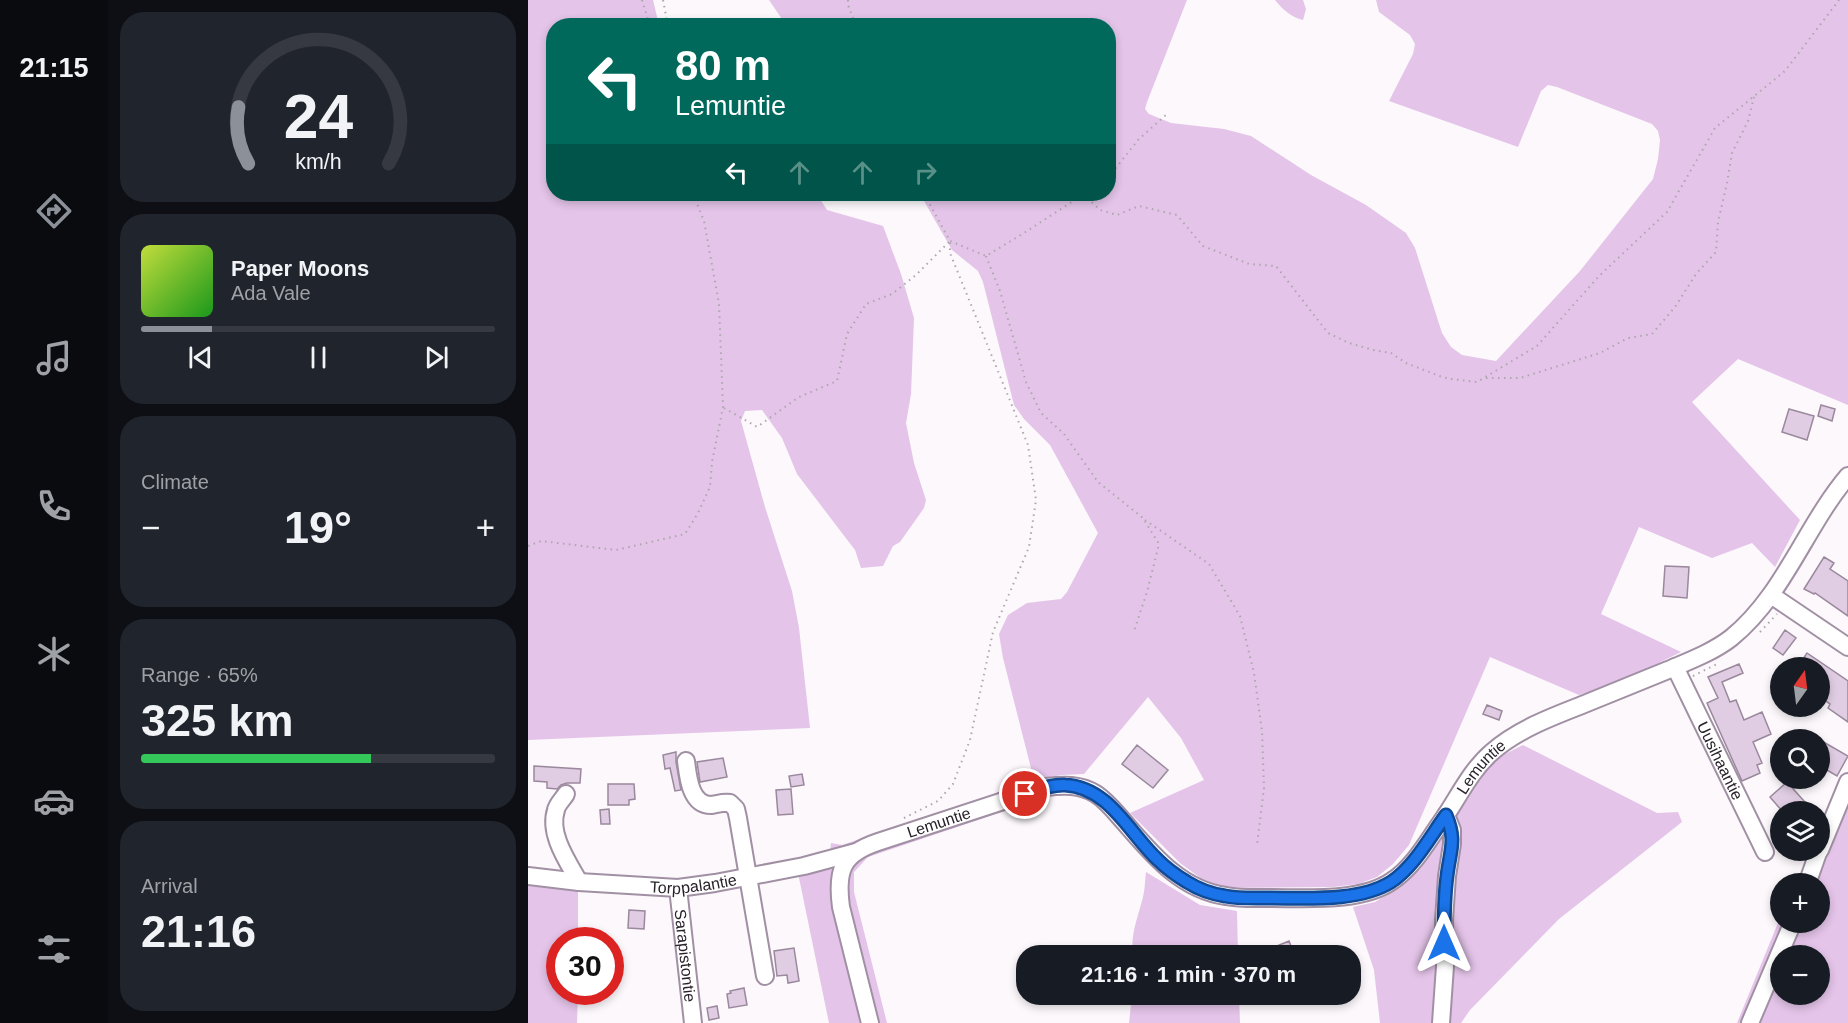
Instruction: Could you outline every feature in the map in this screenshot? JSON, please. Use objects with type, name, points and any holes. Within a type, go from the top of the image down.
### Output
[{"type":"street","name":"Lemuntie","points":[[856,852],[866,846],[1046,787],[1064,785],[1079,787],[1095,793],[1107,803],[1158,860],[1188,883],[1206,892],[1235,897],[1324,897],[1353,895],[1375,890],[1393,881],[1408,866],[1446,815],[1473,773],[1491,752],[1510,739],[1558,715],[1702,656],[1730,639],[1751,620],[1771,595],[1809,532],[1848,476]]},
{"type":"street","points":[[1771,595],[1848,647]]},
{"type":"street","name":"Uusihaantie","points":[[1676,667],[1765,852]]},
{"type":"street","points":[[686,761],[691,789],[695,797],[710,805],[730,803],[735,809],[765,976]]},
{"type":"street","points":[[1830,824],[1848,782]]},
{"type":"street","points":[[566,794],[556,808],[553,822],[563,852],[579,882]]},
{"type":"street","points":[[1441,1023],[1445,966],[1444,909],[1452,837],[1452,830],[1446,815]]},
{"type":"street","points":[[856,852],[847,860],[842,871],[839,894],[870,1023]]},
{"type":"street","name":"Torppalantie","points":[[528,876],[579,882],[678,888],[804,866],[856,852]]},
{"type":"street","name":"Sarapistontie","points":[[678,888],[693,1023]]},
{"type":"street","points":[[1750,1023],[1788,933]]},
{"type":"path","points":[[642,0],[648,18]]},
{"type":"path","points":[[663,0],[667,18]]},
{"type":"path","points":[[848,0],[853,18]]},
{"type":"path","points":[[1091,201],[1100,210],[1117,215],[1139,206],[1177,216],[1203,246],[1249,264],[1276,266],[1328,333],[1349,343],[1391,353],[1406,363],[1451,379],[1477,382],[1537,346],[1599,276],[1667,212],[1715,128],[1785,71],[1839,0]]},
{"type":"path","points":[[1483,378],[1520,378],[1600,353],[1628,338],[1652,334],[1675,307],[1696,274],[1716,252],[1718,222],[1732,153],[1748,122],[1754,96]]},
{"type":"path","points":[[1116,168],[1138,140],[1168,113]]},
{"type":"path","points":[[528,546],[541,541],[616,550],[685,534],[698,513],[710,487],[712,462],[723,407],[719,304],[704,221],[696,201]]},
{"type":"path","points":[[900,820],[938,801],[953,784],[970,740],[993,632],[1029,547],[1036,500],[1028,445],[950,253],[951,241],[928,201]]},
{"type":"path","points":[[986,256],[1073,201]]},
{"type":"path","points":[[723,407],[757,427],[799,397],[837,381],[847,334],[866,304],[892,294],[916,275],[951,241]]},
{"type":"path","points":[[951,241],[986,256],[1000,291],[1026,382],[1041,413],[1064,434],[1098,482],[1143,518],[1209,564],[1240,616],[1254,674],[1262,731],[1264,788],[1257,845]]},
{"type":"path","points":[[1134,631],[1159,544],[1143,518]]},
{"type":"shaded area","points":[[528,0],[653,0],[657,18],[546,18],[546,201],[821,201],[827,210],[883,226],[914,318],[911,394],[906,423],[914,463],[926,500],[924,508],[900,542],[893,546],[883,566],[861,568],[855,550],[797,474],[782,438],[762,410],[745,411],[741,421],[792,591],[799,628],[810,728],[528,740]]},
{"type":"shaded area","points":[[769,0],[1187,0],[1147,102],[1145,109],[1149,114],[1171,123],[1224,129],[1251,136],[1311,175],[1366,205],[1406,233],[1415,248],[1442,333],[1451,347],[1462,355],[1496,361],[1580,271],[1653,179],[1660,140],[1658,131],[1652,124],[1548,85],[1541,91],[1518,147],[1389,101],[1413,54],[1415,44],[1410,35],[1379,12],[1376,0],[1848,0],[1848,405],[1738,359],[1692,402],[1800,520],[1775,567],[1752,543],[1712,558],[1639,527],[1601,614],[1681,652],[1616,684],[1579,695],[1490,657],[1409,845],[1393,864],[1377,877],[1358,884],[1333,887],[1229,888],[1203,880],[1180,863],[1130,813],[1204,780],[1181,738],[1148,697],[1084,774],[1061,775],[1035,780],[1046,797],[868,857],[854,872],[854,892],[887,1023],[829,1023],[798,873],[829,865],[831,843],[842,845],[1034,780],[999,634],[1008,615],[1027,603],[1061,599],[1067,592],[1098,533],[1050,445],[1024,419],[1014,405],[983,282],[978,271],[952,250],[924,201],[1116,201],[1116,18],[781,18]]},
{"type":"shaded area","points":[[1275,0],[1303,0],[1306,9],[1303,20],[1287,12]]},
{"type":"shaded area","points":[[1523,745],[1657,813],[1678,812],[1682,822],[1559,919],[1470,1010],[1461,1023],[1380,1023],[1374,970],[1353,907],[1375,902],[1414,874],[1480,777],[1495,759]]},
{"type":"shaded area","points":[[1848,802],[1848,1023],[1737,1023],[1774,933],[1830,933],[1830,873],[1818,873],[1823,861],[1830,861],[1830,845]]},
{"type":"shaded area","points":[[1146,872],[1200,905],[1237,911],[1238,945],[1132,945],[1144,894]]},
{"type":"shaded area","points":[[528,884],[578,891],[578,927],[546,927],[546,1005],[578,1005],[577,1023],[528,1023]]},
{"type":"shaded area","points":[[1131,1005],[1239,1005],[1240,1023],[1129,1023]]},
{"type":"building","points":[[1821,405],[1835,409],[1832,421],[1818,416]]},
{"type":"building","points":[[1789,409],[1814,416],[1807,440],[1782,432]]},
{"type":"building","points":[[1824,557],[1834,563],[1830,569],[1848,581],[1848,616],[1815,593],[1804,589]]},
{"type":"building","points":[[1665,566],[1689,567],[1687,598],[1663,596]]},
{"type":"building","points":[[1785,630],[1796,638],[1783,655],[1773,648]]},
{"type":"building","points":[[1739,664],[1743,673],[1722,682],[1730,702],[1736,700],[1744,720],[1762,712],[1770,732],[1770,734],[1753,742],[1762,763],[1757,765],[1760,773],[1742,781],[1707,703],[1718,698],[1708,677]]},
{"type":"building","points":[[1830,669],[1848,681],[1848,722],[1830,709]]},
{"type":"building","points":[[1487,705],[1502,711],[1499,720],[1483,714]]},
{"type":"building","points":[[1137,745],[1168,770],[1153,788],[1122,764]]},
{"type":"building","points":[[1830,746],[1848,756],[1837,776],[1830,772]]},
{"type":"building","points":[[676,752],[681,790],[675,791],[670,768],[665,769],[663,755]]},
{"type":"building","points":[[723,758],[727,777],[700,782],[697,762]]},
{"type":"building","points":[[534,766],[581,769],[580,783],[567,783],[557,789],[547,788],[547,782],[534,781]]},
{"type":"building","points":[[802,774],[804,785],[791,787],[789,776]]},
{"type":"building","points":[[608,784],[634,784],[635,799],[629,800],[629,805],[608,805]]},
{"type":"building","points":[[791,789],[793,814],[778,815],[776,790]]},
{"type":"building","points":[[1779,789],[1793,789],[1804,801],[1773,801],[1770,797]]},
{"type":"building","points":[[609,809],[610,824],[601,824],[600,810]]},
{"type":"building","points":[[629,910],[645,911],[644,929],[628,928]]},
{"type":"building","points":[[1289,941],[1291,945],[1279,945]]},
{"type":"building","points":[[794,948],[799,981],[788,983],[787,975],[777,976],[774,951]]},
{"type":"building","points":[[744,988],[747,1005],[729,1008],[727,994],[731,993],[730,991]]},
{"type":"building","points":[[717,1006],[719,1018],[709,1020],[707,1008]]},
{"type":"route","points":[[1025,794],[1046,787],[1064,785],[1079,787],[1095,793],[1107,803],[1158,860],[1188,883],[1206,892],[1245,897],[1324,897],[1353,895],[1375,890],[1393,881],[1408,866],[1446,815],[1452,830],[1452,844],[1447,876],[1444,943]]}]
